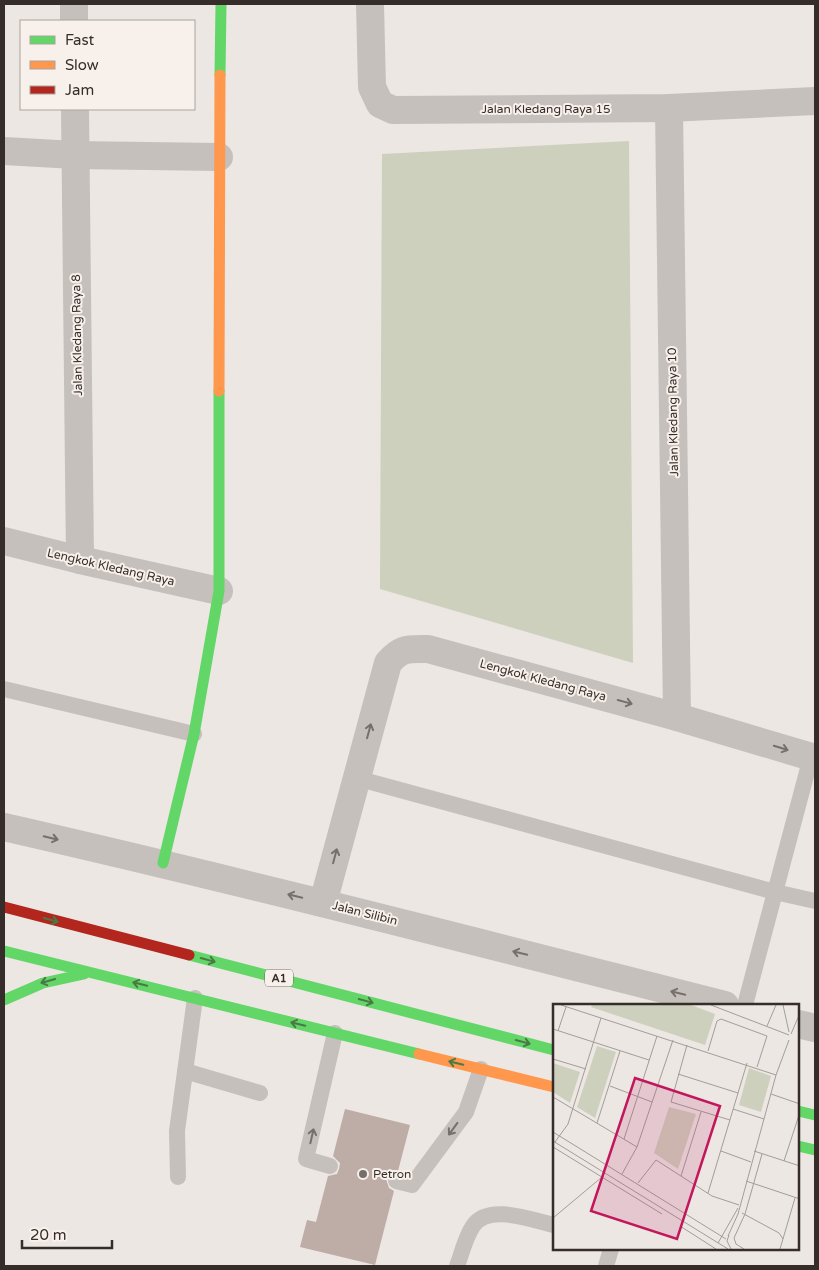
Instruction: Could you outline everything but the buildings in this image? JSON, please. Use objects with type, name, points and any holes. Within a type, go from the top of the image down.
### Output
[{"type":"main road","points":[[163,863],[194,734],[219,591],[221,4]]},
{"type":"main road","name":"A1","points":[[4,907],[553,1050]]},
{"type":"main road","points":[[4,951],[553,1087]]},
{"type":"main road","points":[[4,1000],[20,991],[46,982],[64,977],[96,973]]},
{"type":"main road","points":[[799,1111],[815,1115]]},
{"type":"main road","points":[[799,1146],[815,1150]]},
{"type":"street","points":[[74,4],[74,20]]},
{"type":"street","name":"Jalan Kledang Raya 15","points":[[370,4],[372,87],[380,104],[393,110],[669,108],[815,101]]},
{"type":"street","name":"Jalan Kledang Raya 10","points":[[669,108],[677,717]]},
{"type":"street","name":"Jalan Kledang Raya 8","points":[[74,110],[80,560]]},
{"type":"street","points":[[4,151],[75,155],[219,157]]},
{"type":"street","name":"Lengkok Kledang Raya","points":[[4,541],[219,591]]},
{"type":"street","name":"Lengkok Kledang Raya","points":[[323,903],[388,662],[396,653],[410,649],[428,650],[677,717],[813,758]]},
{"type":"street","name":"Jalan Silibin","points":[[4,827],[163,863],[721,1004]]},
{"type":"street","points":[[799,1024],[815,1028]]},
{"type":"lane","points":[[4,689],[194,734]]},
{"type":"lane","points":[[745,1004],[813,758]]},
{"type":"lane","points":[[356,778],[815,901]]},
{"type":"lane","points":[[178,1177],[177,1131],[195,998]]},
{"type":"lane","points":[[330,1166],[306,1160],[335,1033]]},
{"type":"lane","points":[[396,1181],[412,1185],[466,1112],[480,1069]]},
{"type":"lane","points":[[185,1071],[260,1093]]},
{"type":"lane","points":[[457,1266],[470,1232],[480,1218],[498,1213],[553,1225]]},
{"type":"lane","points":[[606,1266],[611,1250]]},
{"type":"green space","points":[[629,141],[633,663],[380,589],[382,154]]},
{"type":"traffic: fast","points":[[220,75],[221,4]]},
{"type":"traffic: fast","points":[[163,863],[194,734],[219,591],[219,391]]},
{"type":"traffic: fast","points":[[4,951],[419,1054]]},
{"type":"traffic: fast","points":[[189,955],[553,1050]]},
{"type":"traffic: fast","points":[[4,1000],[43,983],[84,974]]},
{"type":"traffic: fast","points":[[799,1111],[815,1115]]},
{"type":"traffic: fast","points":[[799,1146],[815,1150]]},
{"type":"traffic: slow","points":[[219,391],[220,75]]},
{"type":"traffic: slow","points":[[419,1054],[553,1087]]},
{"type":"traffic: jam","points":[[4,907],[189,955]]},
{"type":"place","name":"Petron","points":[[363,1174]]}]
